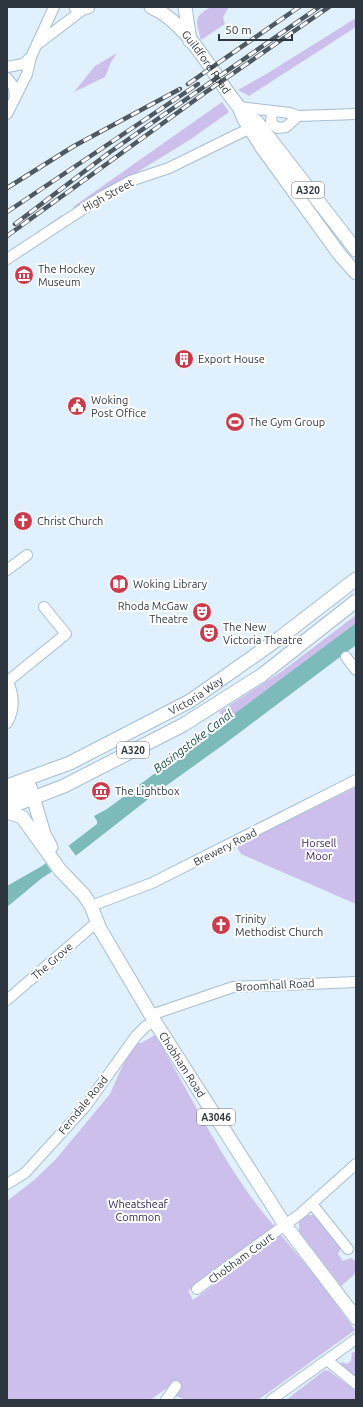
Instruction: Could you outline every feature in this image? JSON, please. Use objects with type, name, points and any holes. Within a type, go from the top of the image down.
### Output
[{"type":"main road","points":[[156,9],[169,10],[173,7]]},
{"type":"main road","name":"Guildford Road","points":[[185,7],[190,41],[340,255],[355,270]]},
{"type":"main road","name":"A320","points":[[156,9],[190,41]]},
{"type":"main road","name":"Guildford Road","points":[[246,121],[356,250]]},
{"type":"main road","name":"Victoria Way","points":[[7,796],[21,791],[70,763],[190,701],[281,637],[356,579]]},
{"type":"main road","name":"Victoria Way","points":[[7,808],[21,791],[64,786],[182,725],[228,698],[262,675],[356,601]]},
{"type":"main road","name":"A320","points":[[42,820],[42,813],[49,798],[64,786]]},
{"type":"main road","name":"Chobham Road","points":[[21,791],[42,820],[48,849]]},
{"type":"main road","name":"Chobham Road","points":[[21,791],[48,849]]},
{"type":"main road","name":"Chobham Road","points":[[7,812],[22,817],[91,906],[97,922],[153,1018],[285,1226],[356,1318]]},
{"type":"street","points":[[7,114],[27,74],[31,56],[54,7]]},
{"type":"street","points":[[37,45],[83,7]]},
{"type":"street","points":[[7,67],[23,64],[31,56]]},
{"type":"street","points":[[7,78],[14,87],[15,98]]},
{"type":"street","points":[[246,121],[272,112],[290,113],[298,116],[356,114]]},
{"type":"street","points":[[272,112],[271,122],[277,128],[286,127],[298,116]]},
{"type":"street","name":"High Street","points":[[7,259],[130,181],[169,168],[246,121]]},
{"type":"street","points":[[7,570],[27,555]]},
{"type":"street","points":[[7,723],[13,703],[13,694],[7,680],[66,634],[44,607]]},
{"type":"street","points":[[346,657],[356,670]]},
{"type":"street","name":"Brewery Road","points":[[91,906],[152,883],[356,780]]},
{"type":"street","name":"The Grove","points":[[7,1000],[97,922]]},
{"type":"street","name":"Broomhall Road","points":[[153,1018],[233,987],[356,982]]},
{"type":"street","name":"Ferndale Road","points":[[7,1184],[25,1174],[85,1106],[136,1036],[153,1018]]},
{"type":"street","name":"Chobham Court","points":[[197,1290],[285,1226],[356,1164]]},
{"type":"street","points":[[312,1204],[348,1249]]},
{"type":"street","points":[[271,1400],[356,1339]]},
{"type":"street","points":[[327,1360],[356,1384]]},
{"type":"street","points":[[166,1400],[176,1386]]},
{"type":"green space","points":[[211,7],[229,7],[223,17],[225,24],[201,40],[197,20],[201,14]]},
{"type":"green space","points":[[356,18],[356,27],[249,96],[238,90],[268,73]]},
{"type":"green space","points":[[117,53],[111,62],[105,77],[74,92],[95,66]]},
{"type":"green space","points":[[222,102],[229,112],[191,139],[19,245],[62,215],[63,217],[75,209],[73,207]]},
{"type":"green space","points":[[356,615],[356,623],[218,728],[224,717],[219,712],[281,672]]},
{"type":"green space","name":"Horsell Moor","points":[[356,787],[356,904],[241,854],[236,846]]},
{"type":"green space","name":"Wheatsheaf Common","points":[[155,1035],[225,1158],[257,1205],[275,1227],[188,1291],[193,1300],[281,1235],[316,1277],[355,1330],[258,1400],[188,1400],[171,1395],[167,1388],[150,1400],[7,1400],[7,1201],[33,1181],[56,1159],[110,1094],[126,1058],[138,1043],[141,1043]]},
{"type":"green space","points":[[306,1215],[316,1215],[340,1245],[338,1254],[343,1261],[351,1258],[356,1261],[356,1273],[341,1286],[299,1231],[299,1222]]},
{"type":"green space","points":[[356,1351],[356,1378],[342,1367],[341,1362],[347,1364],[351,1361],[352,1353]]},
{"type":"green space","points":[[325,1370],[329,1371],[356,1391],[356,1400],[286,1400]]},
{"type":"shaded area","points":[[356,623],[356,645],[223,745],[156,793],[73,858],[42,878],[7,907],[7,886],[42,866],[97,824],[94,816],[107,809]]},
{"type":"pier","points":[[68,845],[76,856],[53,874],[45,862]]},
{"type":"railway","points":[[188,84],[299,7]]},
{"type":"railway","points":[[15,224],[110,152],[319,7]]},
{"type":"railway","points":[[7,236],[206,92],[329,7]]},
{"type":"railway","points":[[7,212],[198,84]]},
{"type":"railway","points":[[7,188],[74,146],[180,89]]},
{"type":"place","name":"The Hockey Museum","points":[[24,275]]},
{"type":"place","name":"Export House","points":[[184,359]]},
{"type":"place","name":"Woking Post Office","points":[[77,406]]},
{"type":"place","name":"The Gym Group","points":[[235,422]]},
{"type":"place","name":"Christ Church","points":[[23,521]]},
{"type":"place","name":"Woking Library","points":[[119,584]]},
{"type":"place","name":"Rhoda McGaw Theatre","points":[[202,612]]},
{"type":"place","name":"The New Victoria Theatre","points":[[209,633]]},
{"type":"place","name":"The Lightbox","points":[[101,791]]},
{"type":"place","name":"Trinity Methodist Church","points":[[221,925]]},
{"type":"water label","name":"Basingstoke Canal","points":[[193,741]]}]
